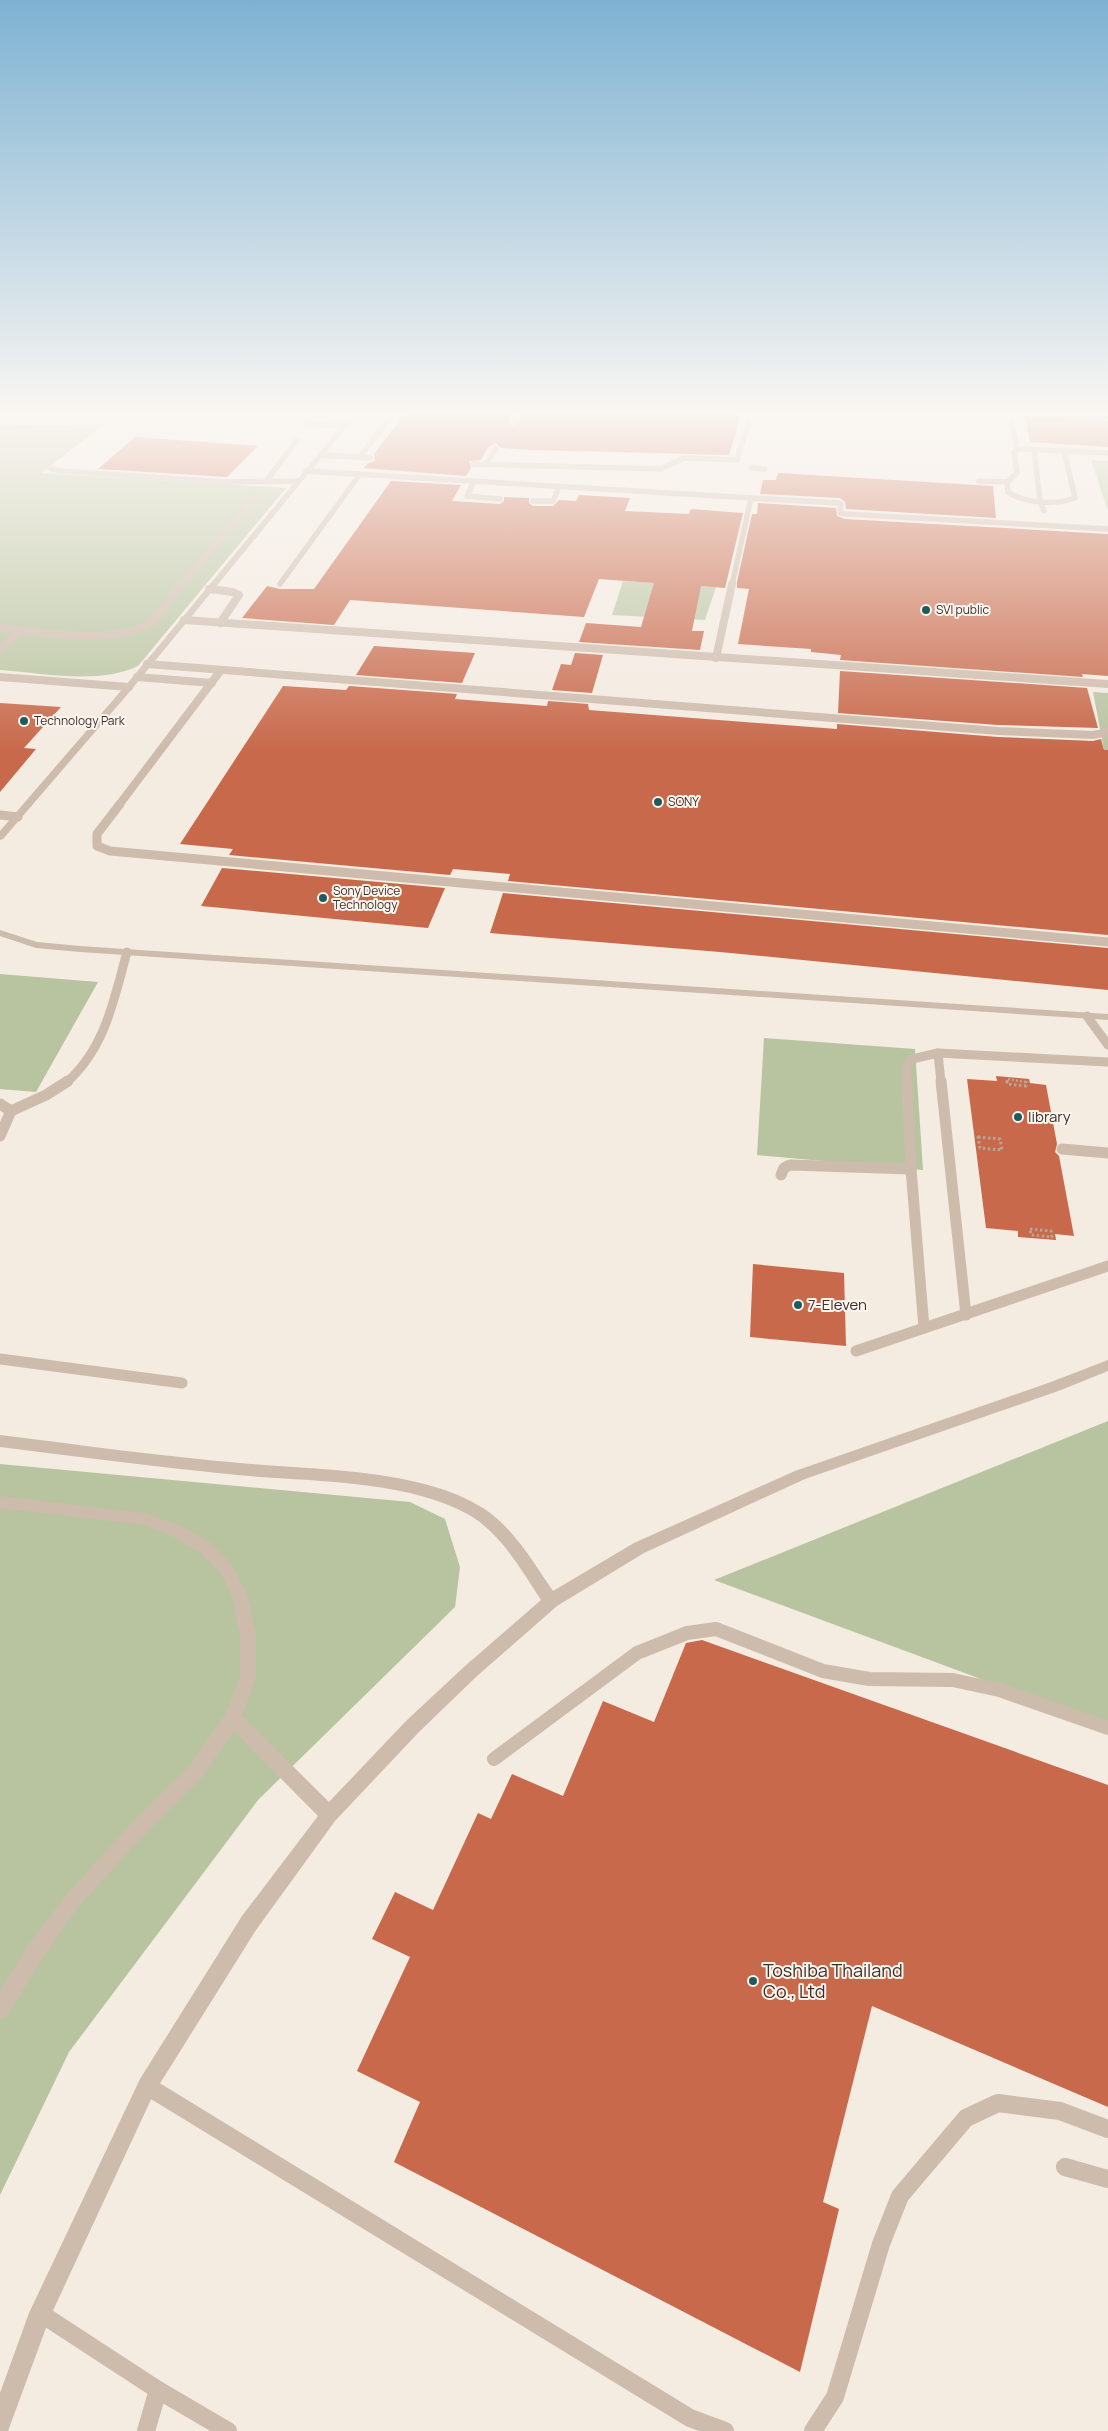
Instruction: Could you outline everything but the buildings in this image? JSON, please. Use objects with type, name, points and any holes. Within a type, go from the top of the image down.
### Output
[{"type":"street","points":[[0,837],[129,687],[262,524]]},
{"type":"street","points":[[0,932],[36,945],[127,952],[1108,1017]]},
{"type":"street","points":[[0,2424],[40,2313],[147,2086],[249,1923],[329,1815],[412,1727],[471,1671],[552,1601],[638,1548],[800,1475],[1056,1386],[1108,1365]]},
{"type":"street","points":[[0,1441],[154,1460],[394,1484],[445,1497],[477,1512],[505,1536],[552,1601]]},
{"type":"street","points":[[0,1502],[145,1519],[177,1531],[206,1548],[227,1570],[240,1597],[248,1634],[248,1677],[233,1718],[196,1771],[133,1834],[72,1901],[35,1952],[0,2009]]},
{"type":"street","points":[[233,1718],[329,1815]]},
{"type":"lane","points":[[0,628],[114,635],[130,632],[149,623],[233,524]]},
{"type":"lane","points":[[280,584],[323,524]]},
{"type":"lane","points":[[716,658],[745,524]]},
{"type":"lane","points":[[1027,524],[1108,529]]},
{"type":"lane","points":[[209,589],[233,592],[239,595],[220,623]]},
{"type":"lane","points":[[184,620],[1108,684]]},
{"type":"lane","points":[[0,650],[20,630]]},
{"type":"lane","points":[[148,664],[998,731],[1086,735],[1108,732]]},
{"type":"lane","points":[[221,670],[97,834],[97,846],[110,851],[1108,942]]},
{"type":"lane","points":[[0,677],[129,687]]},
{"type":"lane","points":[[137,677],[212,683]]},
{"type":"lane","points":[[0,815],[18,817]]},
{"type":"lane","points":[[0,1136],[7,1124],[11,1111],[65,1084],[82,1070],[104,1033],[127,952]]},
{"type":"lane","points":[[1087,1016],[1108,1046]]},
{"type":"lane","points":[[938,1053],[966,1315]]},
{"type":"lane","points":[[924,1328],[911,1169],[906,1066],[912,1059],[938,1053],[1108,1062]]},
{"type":"lane","points":[[0,1104],[11,1111]]},
{"type":"lane","points":[[1062,1149],[1108,1153]]},
{"type":"lane","points":[[781,1175],[784,1168],[790,1164],[911,1169]]},
{"type":"lane","points":[[856,1352],[1108,1266]]},
{"type":"lane","points":[[0,1359],[182,1383]]},
{"type":"lane","points":[[494,1759],[637,1653],[686,1633],[716,1629],[824,1672],[869,1679],[953,1680],[999,1690],[1108,1728]]},
{"type":"lane","points":[[147,2086],[690,2418],[725,2431]]},
{"type":"lane","points":[[813,2431],[835,2397],[881,2244],[900,2196],[966,2118],[998,2102],[1060,2111],[1108,2129]]},
{"type":"lane","points":[[1065,2167],[1108,2179]]},
{"type":"lane","points":[[40,2313],[158,2390],[228,2431]]},
{"type":"lane","points":[[146,2431],[158,2390]]},
{"type":"path","points":[[1007,1079],[1026,1081],[1026,1086],[1008,1084],[1007,1079]]},
{"type":"path","points":[[978,1137],[1000,1139],[1002,1150],[980,1148],[978,1137]]},
{"type":"path","points":[[1030,1229],[1051,1231],[1052,1237],[1031,1235],[1030,1229]]},
{"type":"green space","points":[[0,524],[256,524],[138,666],[123,672],[89,676],[0,670]]},
{"type":"green space","points":[[623,581],[716,587],[705,620],[612,615]]},
{"type":"green space","points":[[1093,692],[1108,693],[1108,750],[1104,750]]},
{"type":"green space","points":[[0,974],[98,982],[36,1092],[0,1089]]},
{"type":"green space","points":[[764,1038],[915,1049],[923,1170],[757,1155]]},
{"type":"green space","points":[[1108,1421],[1108,1726],[714,1580]]},
{"type":"green space","points":[[0,1464],[410,1502],[445,1519],[460,1567],[455,1607],[258,1800],[69,2052],[0,2195]]},
{"type":"place","name":"SVI public","points":[[926,610]]},
{"type":"place","name":"Technology Park","points":[[24,721]]},
{"type":"place","name":"SONY","points":[[658,802]]},
{"type":"place","name":"Sony Device Technology","points":[[323,898]]},
{"type":"place","name":"library","points":[[1018,1117]]},
{"type":"place","name":"7-Eleven","points":[[798,1305]]},
{"type":"place","name":"Toshiba Thailand Co., Ltd","points":[[753,1981]]}]
